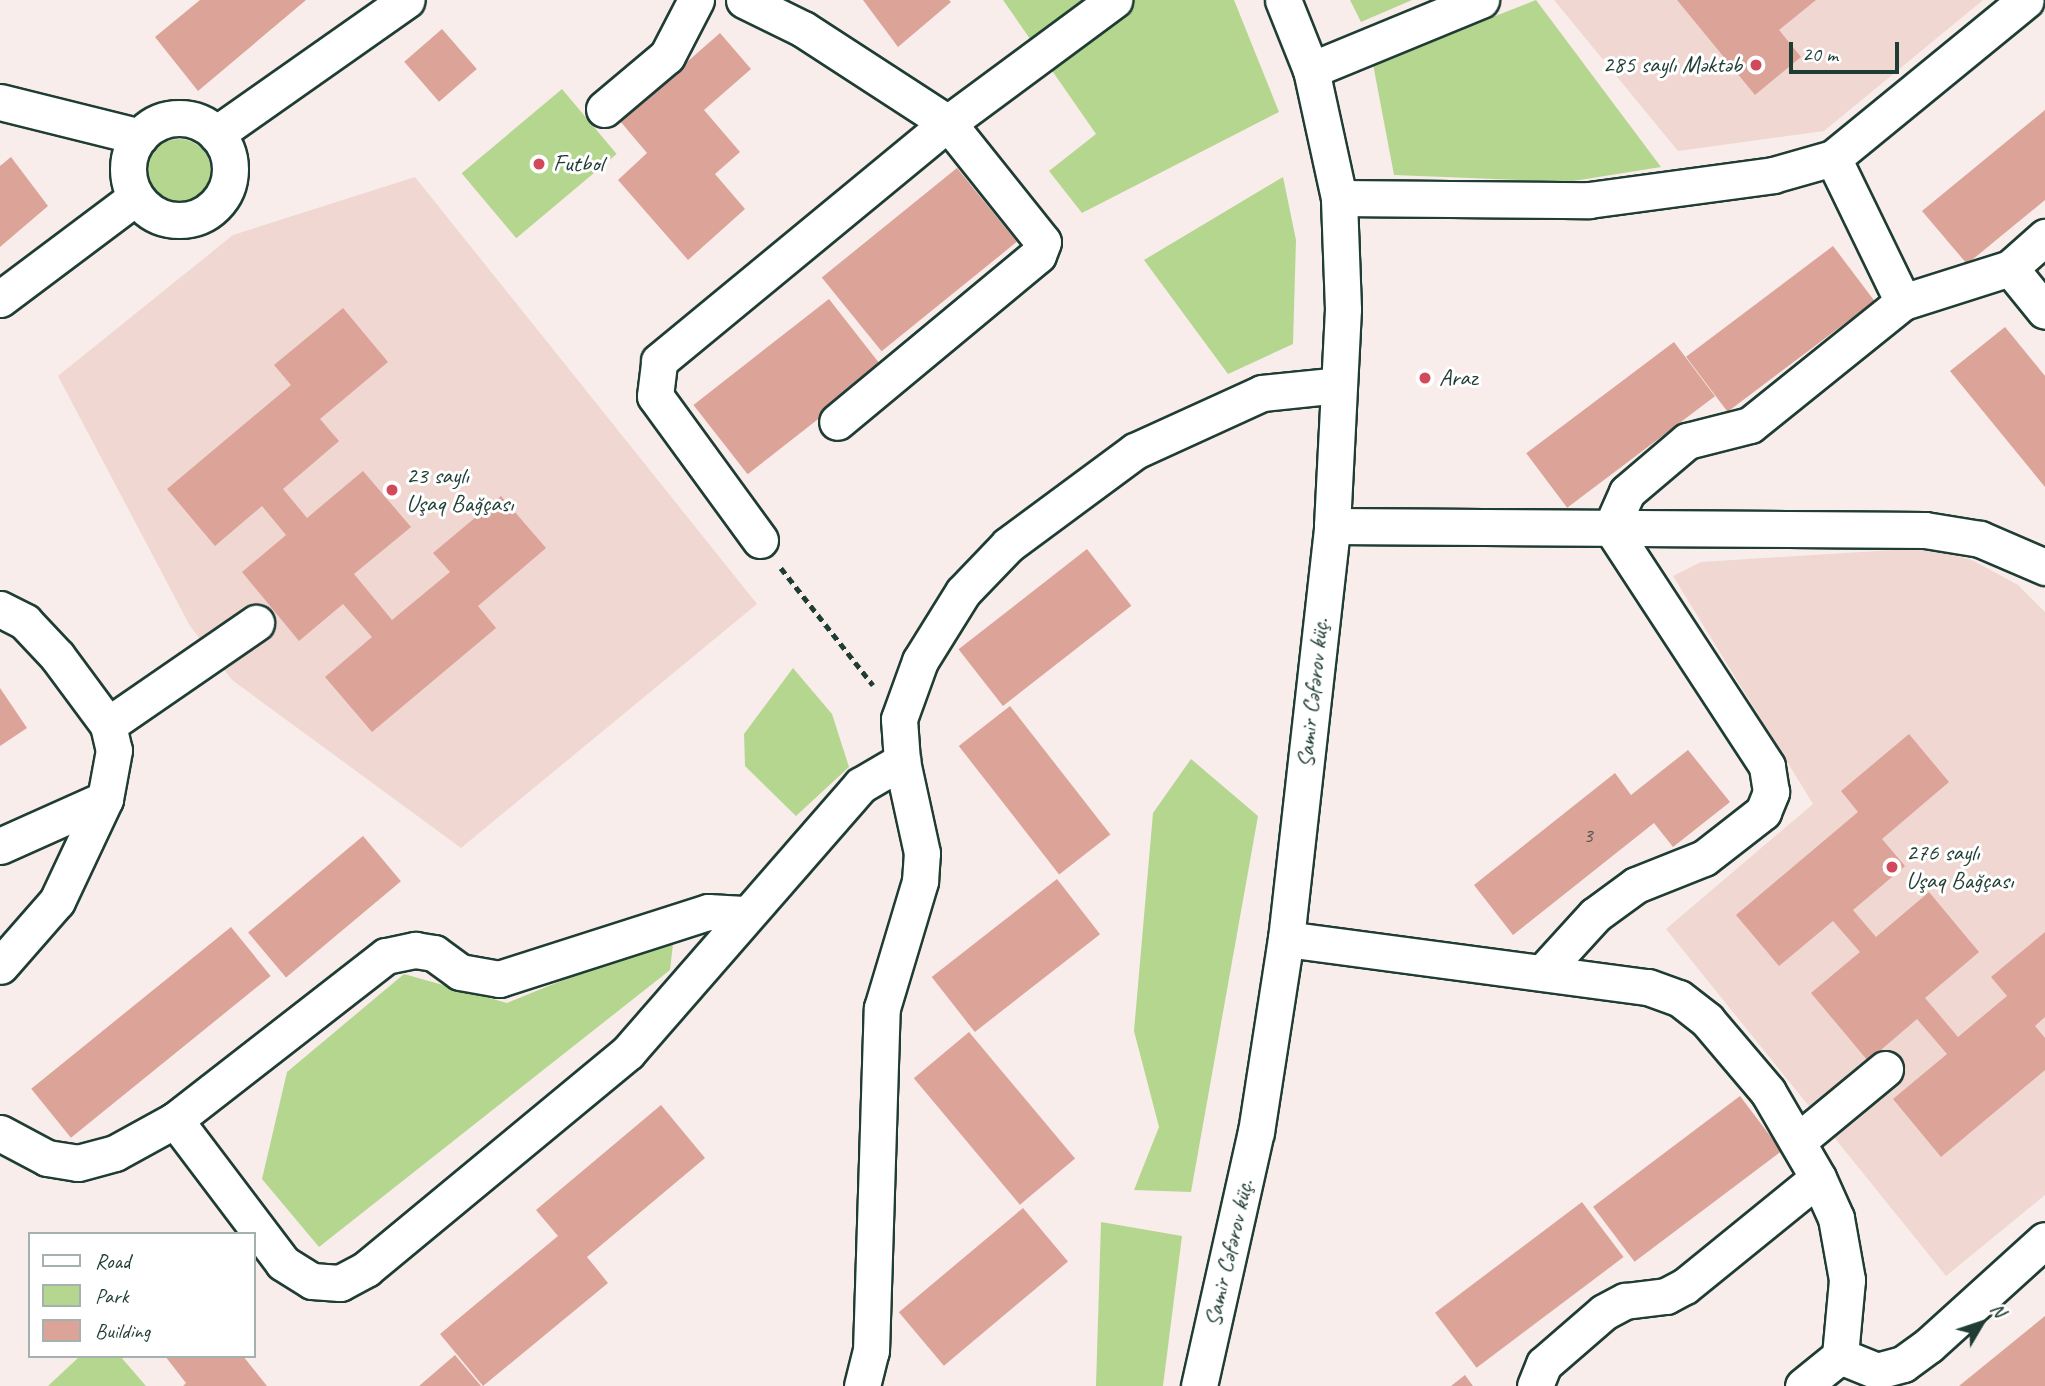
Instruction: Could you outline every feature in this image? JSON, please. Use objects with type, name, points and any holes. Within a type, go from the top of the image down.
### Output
[{"type":"street","points":[[216,134],[407,0]]},
{"type":"street","points":[[604,109],[667,56],[696,0]]},
{"type":"street","points":[[744,0],[803,29],[948,123],[1044,242],[1038,256],[837,422]]},
{"type":"street","points":[[760,540],[655,396],[659,361],[948,123],[1114,0]]},
{"type":"street","name":"Samir Cəfərov küç.","points":[[1199,1386],[1256,1132],[1286,939],[1332,526],[1339,385],[1339,198],[1311,70],[1283,0]]},
{"type":"street","points":[[1311,70],[1481,0]]},
{"type":"street","points":[[1339,198],[1589,200],[1773,176],[1833,158],[2026,0]]},
{"type":"street","points":[[0,102],[140,137]]},
{"type":"street","points":[[177,118],[198,122],[216,134],[228,152],[231,173],[225,194],[211,210],[171,220],[151,212],[136,197],[128,177],[130,155],[140,137],[157,123],[177,118]]},
{"type":"street","points":[[1833,158],[1903,302]]},
{"type":"street","points":[[0,299],[136,197]]},
{"type":"street","points":[[1611,527],[1627,492],[1687,442],[1750,425],[1903,302],[2010,268],[2045,237]]},
{"type":"street","points":[[2010,268],[2045,311]]},
{"type":"street","points":[[862,1386],[871,1350],[879,1033],[892,963],[920,881],[922,853],[902,761],[899,719],[920,661],[963,592],[1007,545],[1135,451],[1224,407],[1262,393],[1339,385]]},
{"type":"street","points":[[1332,526],[1925,530],[1980,540],[2045,567]]},
{"type":"street","points":[[1543,972],[1595,915],[1636,885],[1704,858],[1763,812],[1771,792],[1767,766],[1611,527]]},
{"type":"street","points":[[0,609],[25,622],[57,656],[108,725],[113,777],[57,901],[0,966]]},
{"type":"street","points":[[108,725],[256,623]]},
{"type":"street","points":[[175,1120],[283,1263],[312,1281],[340,1283],[387,1252],[628,1052],[744,914],[861,785],[902,761]]},
{"type":"street","points":[[0,846],[105,799]]},
{"type":"street","points":[[0,1133],[47,1158],[78,1163],[115,1153],[175,1120],[386,956],[415,950],[434,953],[460,971],[499,979],[708,912],[744,914]]},
{"type":"street","points":[[1286,939],[1648,987],[1679,998],[1707,1020],[1768,1092],[1798,1140],[1836,1218],[1846,1280],[1840,1356],[1803,1386]]},
{"type":"street","points":[[1798,1140],[1885,1069]]},
{"type":"street","points":[[1535,1386],[1544,1364],[1604,1312],[1625,1301],[1666,1296],[1685,1286],[1818,1178]]},
{"type":"street","points":[[1840,1356],[1877,1371],[1903,1364],[2045,1240]]},
{"type":"path","points":[[760,540],[899,719]]},
{"type":"shaded area","name":"285 saylı Məktəb","points":[[1554,0],[1983,0],[1824,131],[1678,151]]},
{"type":"shaded area","name":"23 saylı Uşaq Bağçası","points":[[415,177],[757,604],[461,848],[232,680],[190,626],[58,376],[233,235]]},
{"type":"shaded area","name":"276 saylı Uşaq Bağçası","points":[[1926,548],[1972,560],[2018,585],[2045,612],[2045,1195],[1946,1276],[1666,929],[1813,804],[1673,576],[1701,562]]},
{"type":"green space","points":[[1003,0],[1234,0],[1279,112],[1082,213],[1049,171],[1096,134]]},
{"type":"green space","points":[[1350,0],[1412,0],[1361,22]]},
{"type":"green space","points":[[1536,0],[1661,167],[1567,182],[1394,175],[1373,64]]},
{"type":"green space","name":"Futbol","points":[[562,89],[617,154],[516,238],[462,173]]},
{"type":"green space","points":[[173,139],[185,139],[202,148],[209,159],[209,183],[202,194],[185,203],[173,203],[161,198],[152,189],[147,177],[147,165],[152,153],[161,144]]},
{"type":"green space","points":[[1283,177],[1296,240],[1293,344],[1228,374],[1144,260]]},
{"type":"green space","points":[[793,668],[832,714],[849,767],[796,816],[745,766],[744,734]]},
{"type":"green space","points":[[1191,759],[1258,816],[1191,1192],[1134,1190],[1159,1127],[1134,1031],[1153,813]]},
{"type":"green space","points":[[674,935],[670,970],[319,1247],[262,1179],[287,1072],[404,974],[507,1003]]},
{"type":"green space","points":[[1101,1222],[1182,1236],[1163,1386],[1096,1386]]},
{"type":"green space","points":[[78,1358],[122,1358],[146,1386],[48,1386]]},
{"type":"building","points":[[200,0],[306,0],[198,91],[155,37]]},
{"type":"building","points":[[863,0],[949,0],[951,2],[898,47]]},
{"type":"building","points":[[1677,0],[1816,0],[1779,30],[1801,57],[1755,95]]},
{"type":"building","points":[[442,29],[477,69],[439,102],[404,62]]},
{"type":"building","points":[[720,33],[751,69],[704,110],[740,152],[715,174],[745,209],[688,260],[618,180],[647,153],[620,121]]},
{"type":"building","points":[[2045,110],[2045,200],[1967,264],[1922,211]]},
{"type":"building","points":[[11,157],[48,206],[0,247],[0,166]]},
{"type":"building","points":[[957,168],[1017,242],[882,351],[822,278]]},
{"type":"building","points":[[1833,246],[1875,301],[1728,412],[1686,357]]},
{"type":"building","points":[[829,299],[883,368],[748,474],[693,405]]},
{"type":"building","points":[[343,308],[388,362],[320,419],[339,441],[283,489],[307,518],[363,471],[411,527],[354,574],[392,620],[450,572],[433,553],[501,496],[546,548],[478,606],[496,628],[372,732],[325,677],[372,637],[343,604],[299,641],[242,572],[286,535],[262,506],[215,546],[167,489],[291,385],[274,365]]},
{"type":"building","points":[[2005,327],[2045,376],[2045,487],[1950,371]]},
{"type":"building","points":[[1674,342],[1715,396],[1567,508],[1526,453]]},
{"type":"building","points":[[1087,549],[1131,606],[1003,706],[959,649]]},
{"type":"building","points":[[0,688],[27,728],[0,746]]},
{"type":"building","points":[[1010,706],[1110,834],[1059,874],[959,746]]},
{"type":"building","points":[[1909,734],[1949,782],[1882,839],[1905,866],[1853,910],[1876,937],[1929,892],[1979,952],[1925,998],[1958,1037],[2007,996],[1991,977],[2045,932],[2045,1017],[2035,1026],[2045,1038],[2045,1070],[1941,1157],[1893,1099],[1947,1054],[1917,1019],[1868,1061],[1811,993],[1860,952],[1833,921],[1779,966],[1736,915],[1858,812],[1841,791]]},
{"type":"building","points":[[1688,750],[1730,802],[1673,847],[1654,823],[1513,935],[1474,885],[1615,773],[1631,795]]},
{"type":"building","points":[[363,836],[401,881],[286,978],[248,932]]},
{"type":"building","points":[[1057,879],[1100,934],[975,1032],[932,977]]},
{"type":"building","points":[[231,927],[271,976],[71,1138],[31,1089]]},
{"type":"building","points":[[969,1032],[1075,1158],[1020,1205],[914,1078]]},
{"type":"building","points":[[1740,1096],[1782,1151],[1635,1262],[1593,1207]]},
{"type":"building","points":[[661,1105],[705,1158],[587,1257],[608,1283],[483,1386],[440,1334],[558,1236],[536,1210]]},
{"type":"building","points":[[1582,1202],[1624,1257],[1477,1368],[1435,1313]]},
{"type":"building","points":[[1023,1208],[1068,1262],[944,1366],[899,1312]]},
{"type":"building","points":[[2045,1316],[2045,1386],[1959,1386]]},
{"type":"building","points":[[455,1355],[481,1386],[419,1386]]},
{"type":"building","points":[[167,1358],[245,1358],[267,1386],[183,1386],[186,1383]]},
{"type":"building","points":[[1465,1375],[1473,1386],[1451,1386]]},
{"type":"place","name":"285 saylı Məktəb","points":[[1756,65]]},
{"type":"place","name":"Futbol","points":[[539,164]]},
{"type":"place","name":"Araz","points":[[1425,378]]},
{"type":"place","name":"23 saylı Uşaq Bağçası","points":[[392,490]]},
{"type":"place","name":"276 saylı Uşaq Bağçası","points":[[1892,867]]}]
